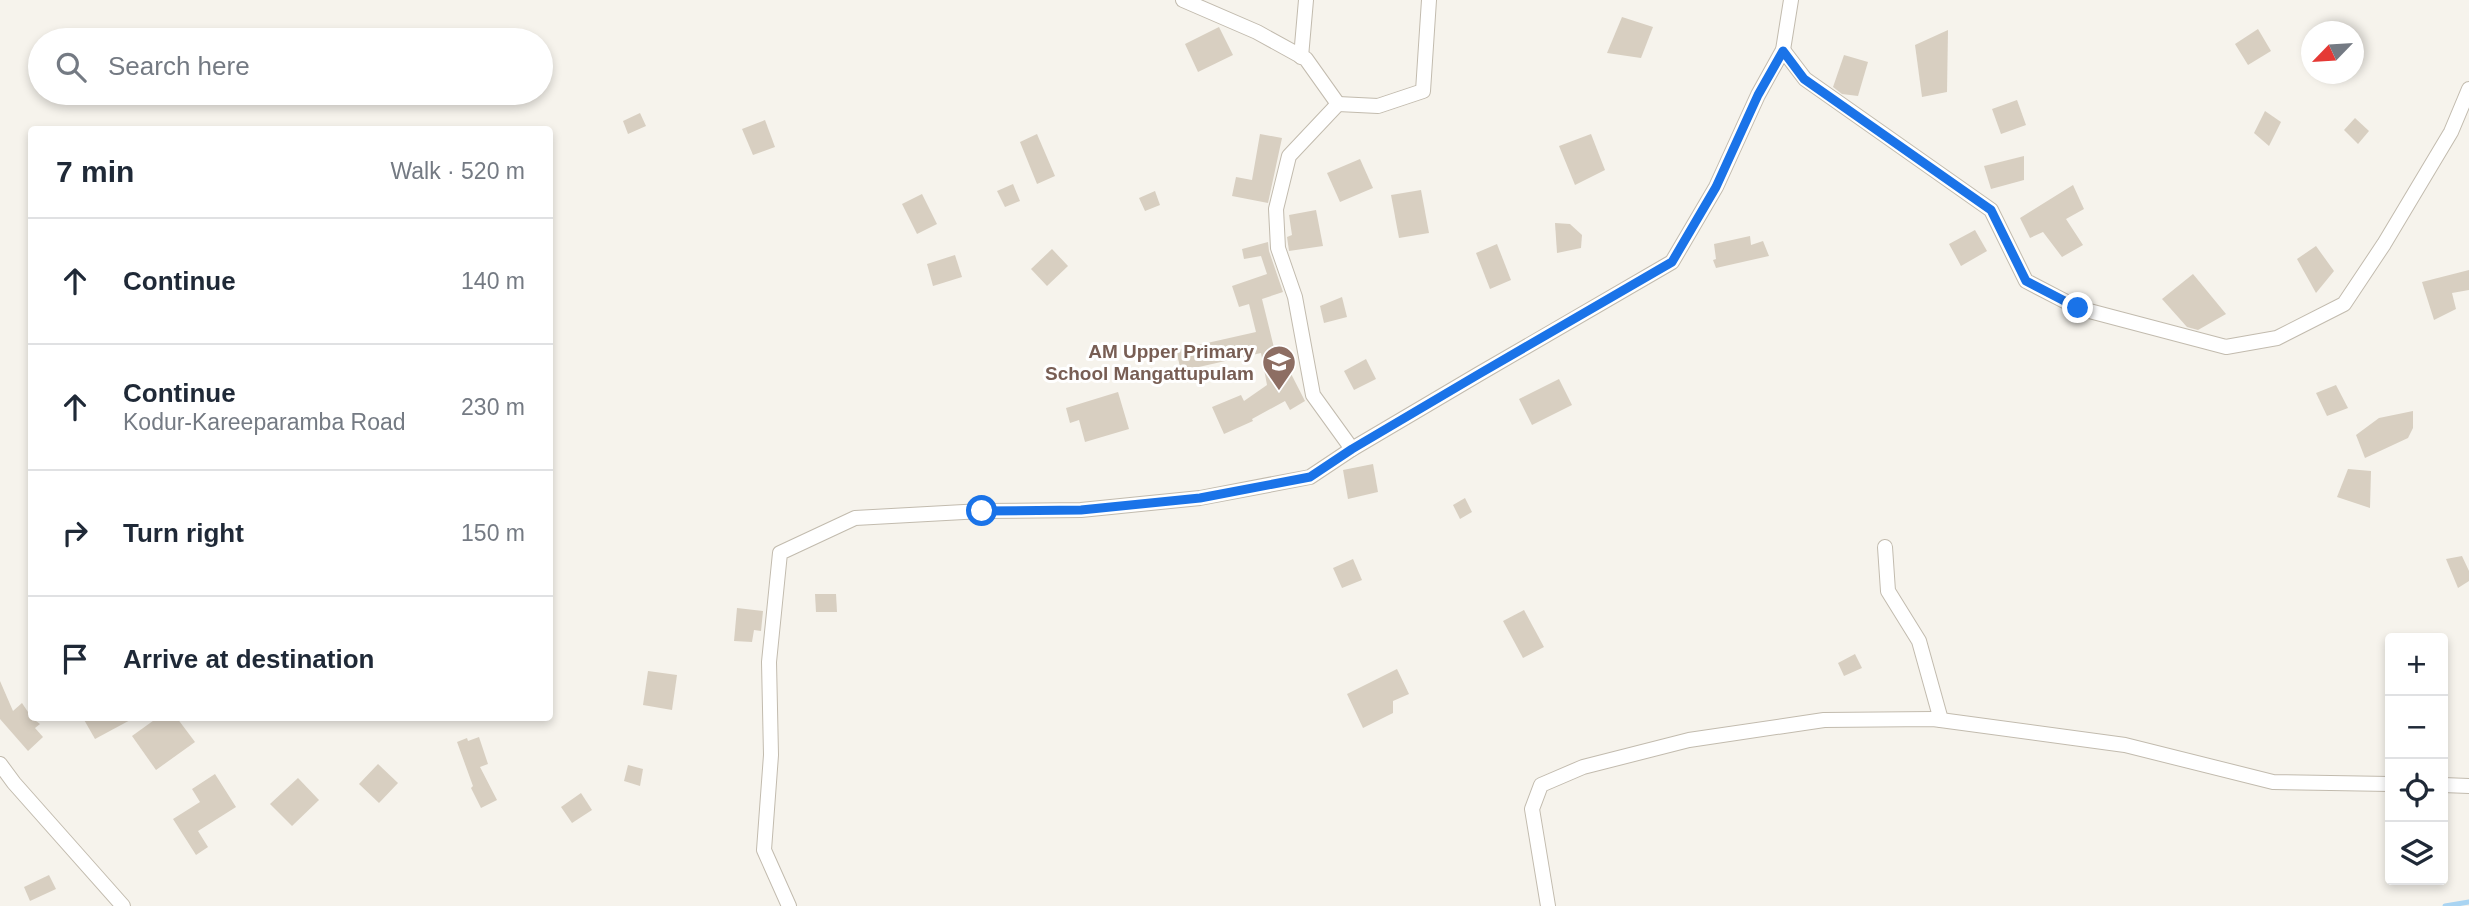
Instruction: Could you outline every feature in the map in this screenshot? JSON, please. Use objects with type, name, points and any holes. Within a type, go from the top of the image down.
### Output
[{"type":"street","points":[[1183,0],[1257,32],[1306,59],[1338,104]]},
{"type":"street","points":[[1301,57],[1306,0]]},
{"type":"street","points":[[1352,449],[1313,395],[1295,298],[1278,248],[1276,209],[1289,156],[1338,104],[1378,106],[1423,91],[1430,0]]},
{"type":"street","points":[[789,906],[764,850],[771,755],[769,666],[780,553],[855,518],[982,511],[1081,510],[1200,498],[1310,477],[1352,449],[1672,262],[1716,187],[1758,95],[1783,51],[1791,0]]},
{"type":"street","points":[[1783,51],[1804,79],[1991,210],[2026,281],[2078,308],[2227,347],[2277,338],[2344,304],[2384,244],[2451,132],[2469,89]]},
{"type":"street","points":[[1885,547],[1888,591],[1919,641],[1941,720]]},
{"type":"street","points":[[1548,906],[1532,809],[1541,785],[1583,767],[1689,740],[1824,720],[1941,720],[2125,745],[2273,782],[2385,784]]},
{"type":"street","points":[[0,764],[122,906]]},
{"type":"street","points":[[2448,785],[2469,786]]},
{"type":"building","points":[[1622,17],[1653,27],[1641,58],[1607,53]]},
{"type":"building","points":[[1219,27],[1233,55],[1198,72],[1185,44]]},
{"type":"building","points":[[2258,29],[2271,51],[2248,65],[2235,44]]},
{"type":"building","points":[[1948,30],[1947,92],[1922,97],[1915,45]]},
{"type":"building","points":[[1844,55],[1868,62],[1858,96],[1842,94],[1833,87]]},
{"type":"building","points":[[2017,100],[2026,125],[2001,134],[1992,109]]},
{"type":"building","points":[[2265,111],[2281,122],[2269,146],[2254,133]]},
{"type":"building","points":[[640,113],[646,126],[628,134],[623,121]]},
{"type":"building","points":[[2355,118],[2369,131],[2358,144],[2344,130]]},
{"type":"building","points":[[765,120],[775,147],[753,155],[742,129]]},
{"type":"building","points":[[1037,134],[1055,176],[1037,184],[1020,142]]},
{"type":"building","points":[[1260,134],[1282,138],[1268,203],[1232,196],[1236,177],[1252,180]]},
{"type":"building","points":[[1591,134],[1605,170],[1575,185],[1559,146]]},
{"type":"building","points":[[2024,156],[2024,180],[1991,189],[1984,166]]},
{"type":"building","points":[[1360,159],[1373,188],[1340,202],[1327,173]]},
{"type":"building","points":[[1013,184],[1020,201],[1005,207],[997,191]]},
{"type":"building","points":[[2073,185],[2084,209],[2066,219],[2083,245],[2062,257],[2043,232],[2030,238],[2020,218]]},
{"type":"building","points":[[1421,190],[1429,233],[1399,238],[1391,195]]},
{"type":"building","points":[[1155,191],[1160,205],[1145,211],[1139,198]]},
{"type":"building","points":[[922,194],[937,224],[917,234],[902,204]]},
{"type":"building","points":[[1316,210],[1323,246],[1289,251],[1287,237],[1292,235],[1289,215]]},
{"type":"building","points":[[1555,223],[1570,224],[1582,235],[1581,248],[1557,253]]},
{"type":"building","points":[[1975,230],[1987,251],[1961,266],[1949,244]]},
{"type":"building","points":[[1750,236],[1751,245],[1763,241],[1769,256],[1716,268],[1713,260],[1716,259],[1714,244]]},
{"type":"building","points":[[1268,242],[1283,292],[1262,299],[1279,368],[1286,364],[1305,401],[1290,410],[1285,401],[1252,419],[1253,421],[1224,434],[1212,407],[1241,395],[1244,401],[1267,385],[1261,353],[1181,371],[1176,350],[1256,332],[1249,304],[1239,307],[1232,286],[1267,274],[1261,256],[1244,259],[1242,249]]},
{"type":"building","points":[[1497,244],[1511,280],[1490,289],[1476,253]]},
{"type":"building","points":[[2316,246],[2334,271],[2316,293],[2297,259]]},
{"type":"building","points":[[1052,249],[1068,266],[1047,286],[1031,269]]},
{"type":"building","points":[[955,255],[962,277],[933,286],[927,264]]},
{"type":"building","points":[[2469,270],[2469,290],[2452,293],[2456,309],[2434,320],[2422,282]]},
{"type":"building","points":[[2193,274],[2226,314],[2198,330],[2187,327],[2162,299]]},
{"type":"building","points":[[1342,297],[1347,317],[1324,323],[1320,306]]},
{"type":"building","points":[[1366,359],[1376,379],[1354,390],[1344,371]]},
{"type":"building","points":[[1559,379],[1572,405],[1532,425],[1519,399]]},
{"type":"building","points":[[2336,385],[2348,408],[2327,416],[2316,393]]},
{"type":"building","points":[[1118,392],[1129,429],[1085,442],[1079,420],[1070,423],[1066,408]]},
{"type":"building","points":[[2413,411],[2413,428],[2408,438],[2365,458],[2356,435],[2379,418]]},
{"type":"building","points":[[1373,464],[1378,492],[1348,499],[1343,470]]},
{"type":"building","points":[[2348,469],[2371,471],[2370,508],[2337,497]]},
{"type":"building","points":[[1465,498],[1472,512],[1460,519],[1453,505]]},
{"type":"building","points":[[2462,556],[2469,571],[2469,581],[2458,588],[2446,559]]},
{"type":"building","points":[[1353,559],[1362,580],[1342,588],[1333,568]]},
{"type":"building","points":[[815,594],[836,594],[837,612],[816,612]]},
{"type":"building","points":[[737,608],[763,611],[761,631],[754,630],[752,642],[734,641]]},
{"type":"building","points":[[1524,610],[1544,647],[1523,658],[1503,621]]},
{"type":"building","points":[[1855,654],[1862,668],[1844,676],[1838,663]]},
{"type":"building","points":[[1397,669],[1409,694],[1393,701],[1393,713],[1363,728],[1347,694]]},
{"type":"building","points":[[648,671],[677,675],[672,710],[643,705]]},
{"type":"building","points":[[0,681],[13,711],[22,703],[28,712],[28,721],[40,724],[35,728],[43,737],[28,751],[0,719]]},
{"type":"building","points":[[85,721],[128,721],[95,739]]},
{"type":"building","points":[[153,721],[179,721],[195,742],[156,770],[132,736]]},
{"type":"building","points":[[479,737],[488,764],[480,767],[497,800],[481,808],[471,788],[473,786],[457,742]]},
{"type":"building","points":[[378,764],[398,783],[379,803],[359,784]]},
{"type":"building","points":[[628,765],[643,769],[640,786],[624,781]]},
{"type":"building","points":[[215,774],[236,807],[198,831],[208,847],[196,855],[173,819],[200,802],[192,789]]},
{"type":"building","points":[[298,778],[319,800],[292,826],[270,804]]},
{"type":"building","points":[[581,793],[592,810],[572,823],[561,807]]},
{"type":"building","points":[[49,875],[56,889],[30,901],[24,887]]},
{"type":"waterway","points":[[2445,906],[2469,902]]},
{"type":"place","name":"AM Upper Primary School Mangattupulam","points":[[1279,392]]},
{"type":"route","points":[[982,511],[1081,510],[1200,498],[1310,477],[1352,449],[1672,262],[1716,187],[1758,95],[1783,51],[1804,79],[1991,210],[2026,281],[2078,308]]}]
